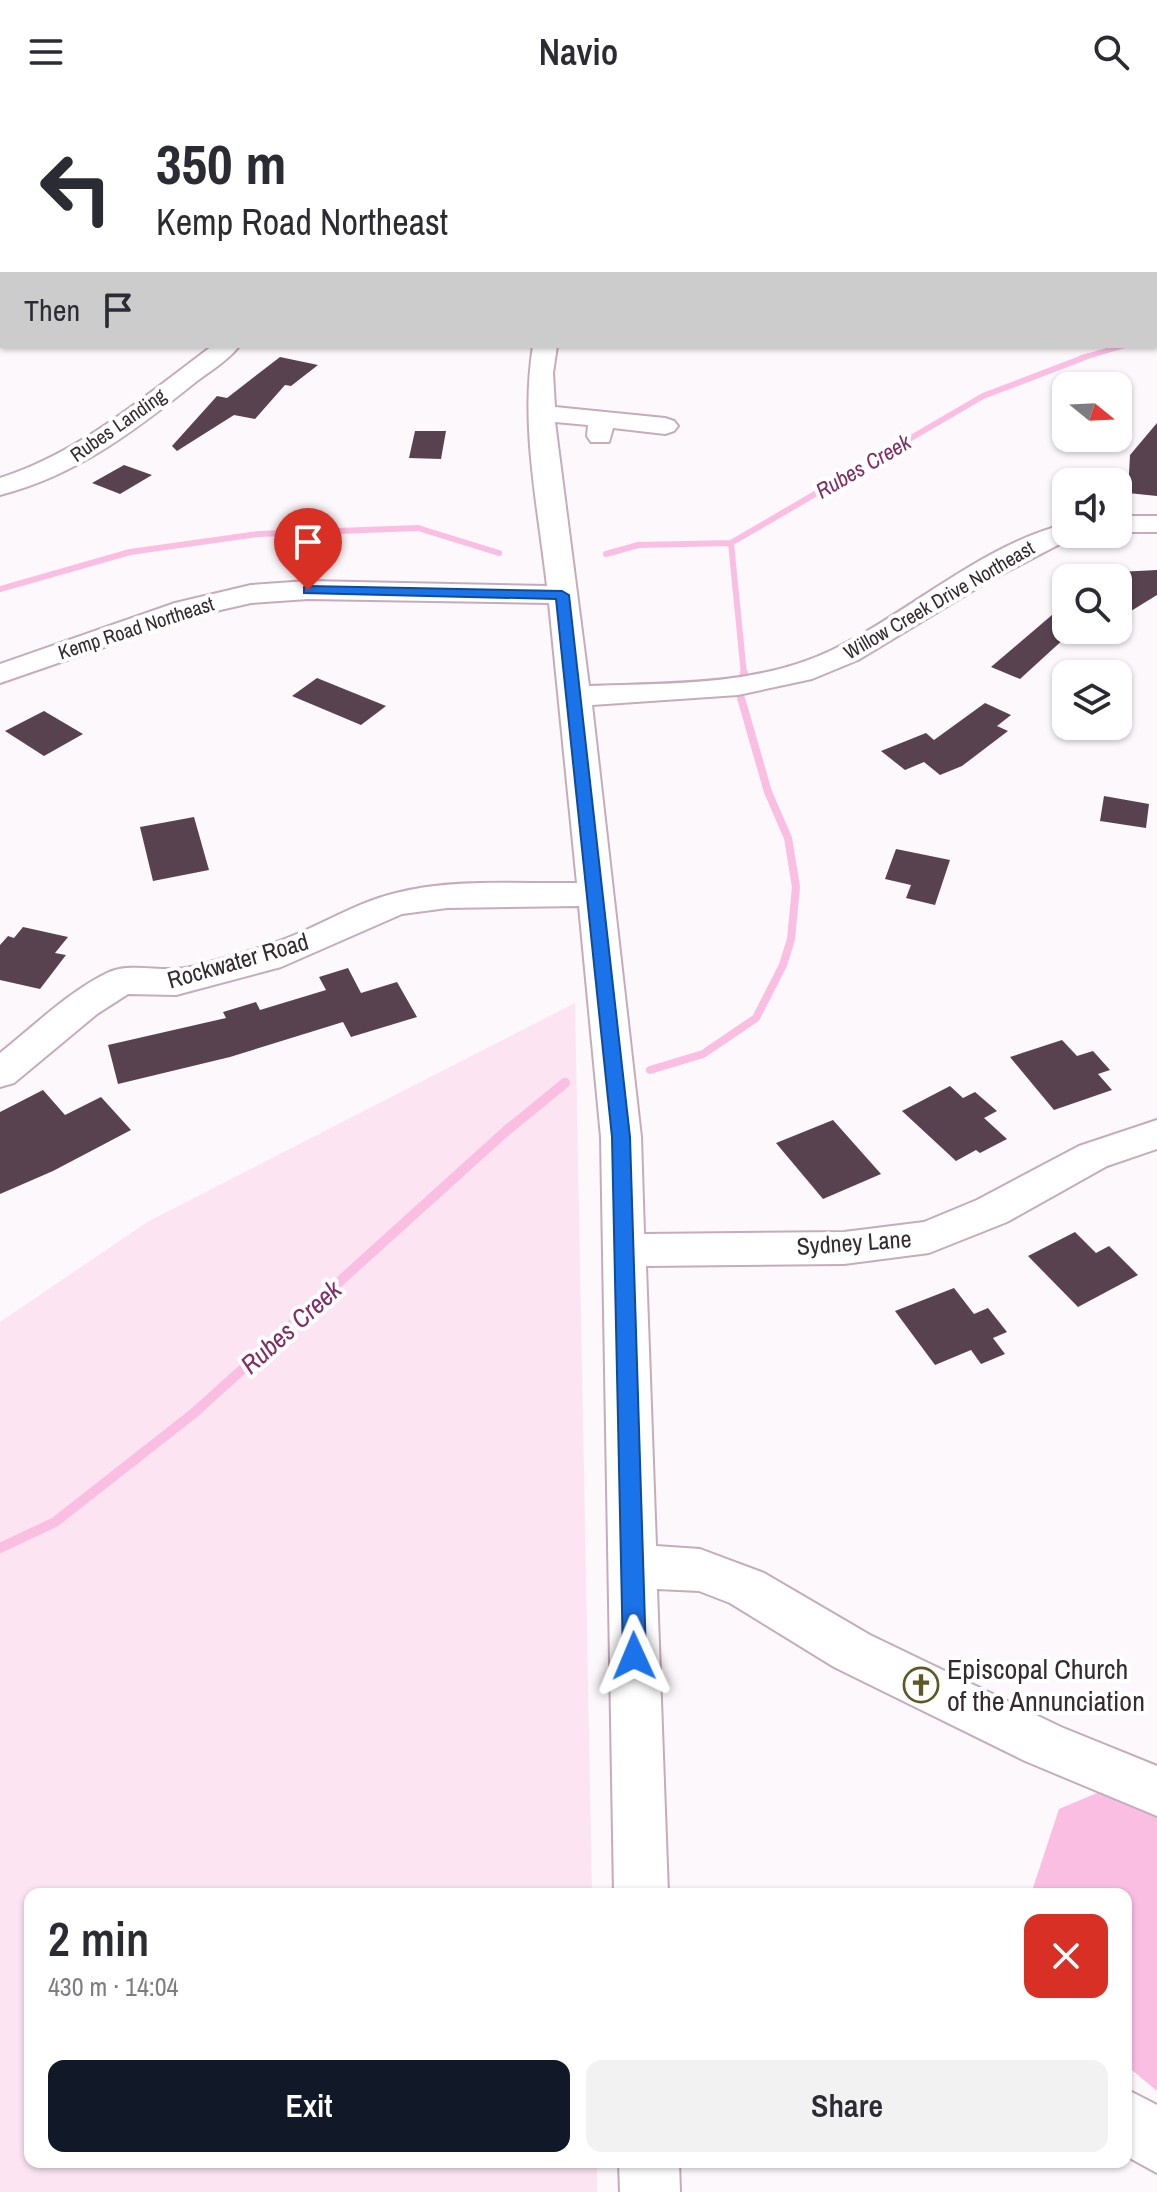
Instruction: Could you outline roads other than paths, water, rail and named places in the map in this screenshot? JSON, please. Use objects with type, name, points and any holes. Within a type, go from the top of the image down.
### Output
[{"type":"street","name":"Rubes Landing","points":[[0,487],[37,475],[88,448],[224,348]]},
{"type":"street","points":[[545,348],[541,373],[542,413],[621,1137],[641,1888]]},
{"type":"street","points":[[542,413],[600,428],[665,426]]},
{"type":"street","points":[[1132,524],[1157,524]]},
{"type":"street","name":"Willow Creek Drive Northeast","points":[[575,696],[728,688],[799,673],[861,647],[1052,539]]},
{"type":"street","name":"Kemp Road Northeast","points":[[0,674],[185,609],[251,594],[308,590],[562,595]]},
{"type":"street","name":"Rockwater Road","points":[[0,1073],[84,1005],[121,981],[176,983],[268,958],[294,950],[372,911],[400,903],[447,897],[595,894]]},
{"type":"street","name":"Sydney Lane","points":[[624,1250],[844,1248],[929,1237],[992,1211],[1093,1156],[1157,1134]]},
{"type":"street","points":[[632,1566],[700,1570],[747,1588],[866,1658],[1043,1744],[1157,1791]]},
{"type":"street","points":[[1132,2123],[1157,2143]]},
{"type":"street","points":[[649,2168],[650,2192]]},
{"type":"waterway","name":"Rubes Creek","points":[[1088,356],[1116,348]]},
{"type":"waterway","name":"Rubes Creek","points":[[731,543],[983,396],[1088,356]]},
{"type":"waterway","name":"Rubes Creek","points":[[1081,358],[1088,356]]},
{"type":"waterway","points":[[0,589],[130,552],[258,534],[418,528],[499,553]]},
{"type":"waterway","points":[[606,554],[638,545],[731,543]]},
{"type":"waterway","name":"Rubes Creek","points":[[731,543],[744,675]]},
{"type":"waterway","name":"Rubes Creek","points":[[650,1070],[703,1054],[756,1018],[783,965],[791,939],[796,887],[788,838],[768,792],[741,698]]},
{"type":"waterway","name":"Rubes Creek","points":[[0,1548],[55,1522],[194,1413],[506,1131],[565,1083]]},
{"type":"place","name":"Episcopal Church of the Annunciation","points":[[921,1685]]}]
